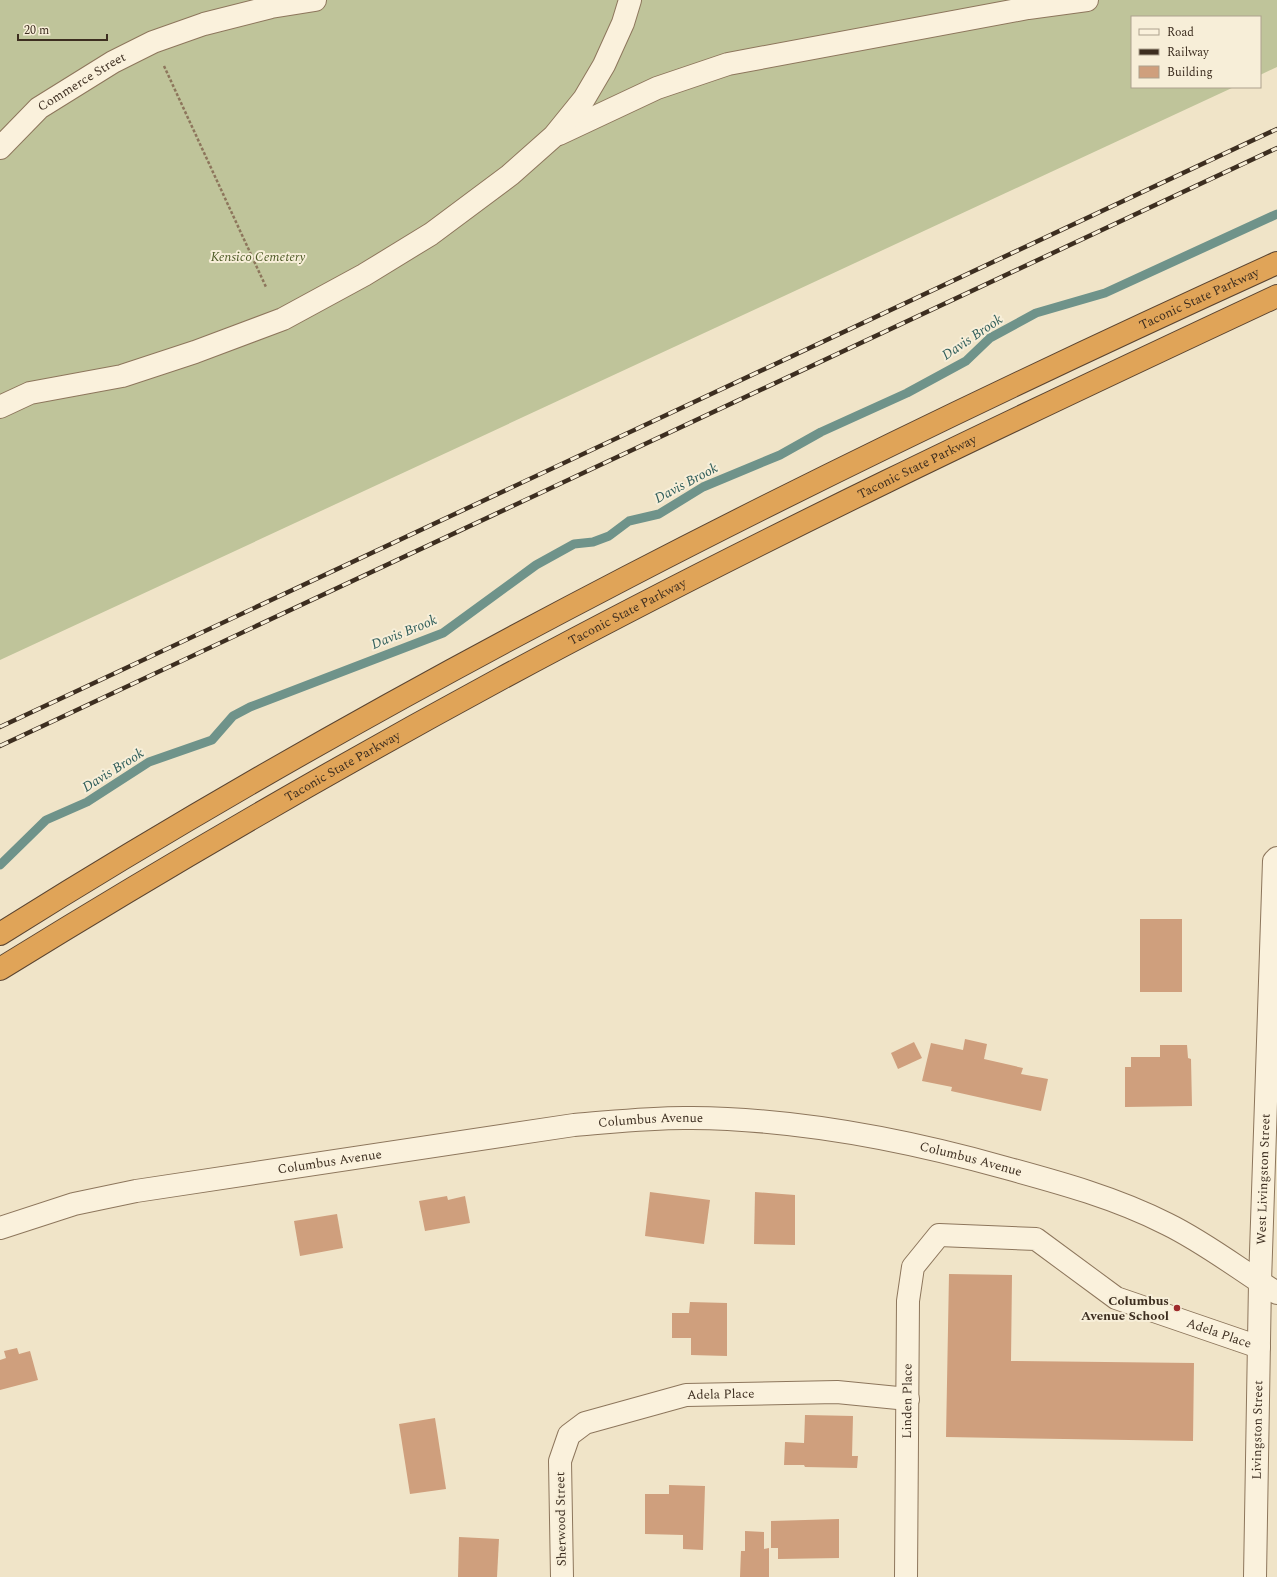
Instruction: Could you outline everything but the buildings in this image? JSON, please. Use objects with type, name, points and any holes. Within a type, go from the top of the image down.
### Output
[{"type":"highway","name":"Taconic State Parkway","points":[[0,934],[207,809],[301,755],[565,611],[875,453],[1277,263]]},
{"type":"highway","name":"Taconic State Parkway","points":[[0,969],[308,785],[511,673],[808,520],[988,432],[1277,296]]},
{"type":"street","name":"Commerce Street","points":[[0,148],[39,108],[113,62],[153,42],[204,24],[271,7],[314,0]]},
{"type":"street","points":[[0,395],[30,393],[122,376],[194,352],[283,319],[364,275],[431,234],[510,176],[554,136],[584,99],[604,65],[623,23],[630,0]]},
{"type":"street","points":[[554,136],[657,88],[728,64],[1028,8],[1087,0]]},
{"type":"street","points":[[0,406],[30,393]]},
{"type":"street","name":"West Livingston Street","points":[[1269,1288],[1276,860]]},
{"type":"street","name":"Columbus Avenue","points":[[0,1228],[74,1204],[136,1191],[574,1125],[630,1120],[690,1118],[749,1120],[810,1126],[866,1134],[938,1150],[1057,1181],[1121,1202],[1168,1224],[1210,1248],[1269,1288]]},
{"type":"street","name":"Adela Place","points":[[939,1235],[1036,1239],[1116,1298],[1259,1347]]},
{"type":"street","name":"Linden Place","points":[[906,1577],[908,1301],[913,1267],[939,1235]]},
{"type":"street","name":"Livingston Street","points":[[1255,1577],[1259,1347],[1269,1288]]},
{"type":"street","name":"Adela Place","points":[[560,1461],[569,1435],[585,1423],[686,1395],[837,1392],[908,1399]]},
{"type":"street","name":"Sherwood Street","points":[[560,1461],[562,1577]]},
{"type":"path","points":[[153,42],[266,287]]},
{"type":"green space","name":"Kensico Cemetery","points":[[0,0],[1277,0],[1277,67],[1261,75],[1261,16],[1131,16],[1131,88],[1232,88],[0,660]]},
{"type":"waterway","name":"Davis Brook","points":[[0,865],[46,820],[87,802],[149,762],[212,740],[233,716],[250,707],[443,633],[536,565],[574,544],[593,542],[609,536],[629,521],[659,514],[703,487],[780,455],[821,432],[907,393],[966,361],[990,338],[1036,313],[1105,293],[1277,214]]},
{"type":"railway","points":[[0,727],[1277,129]]},
{"type":"railway","points":[[0,746],[1277,148]]},
{"type":"place","name":"Columbus Avenue School","points":[[1177,1308]]}]
